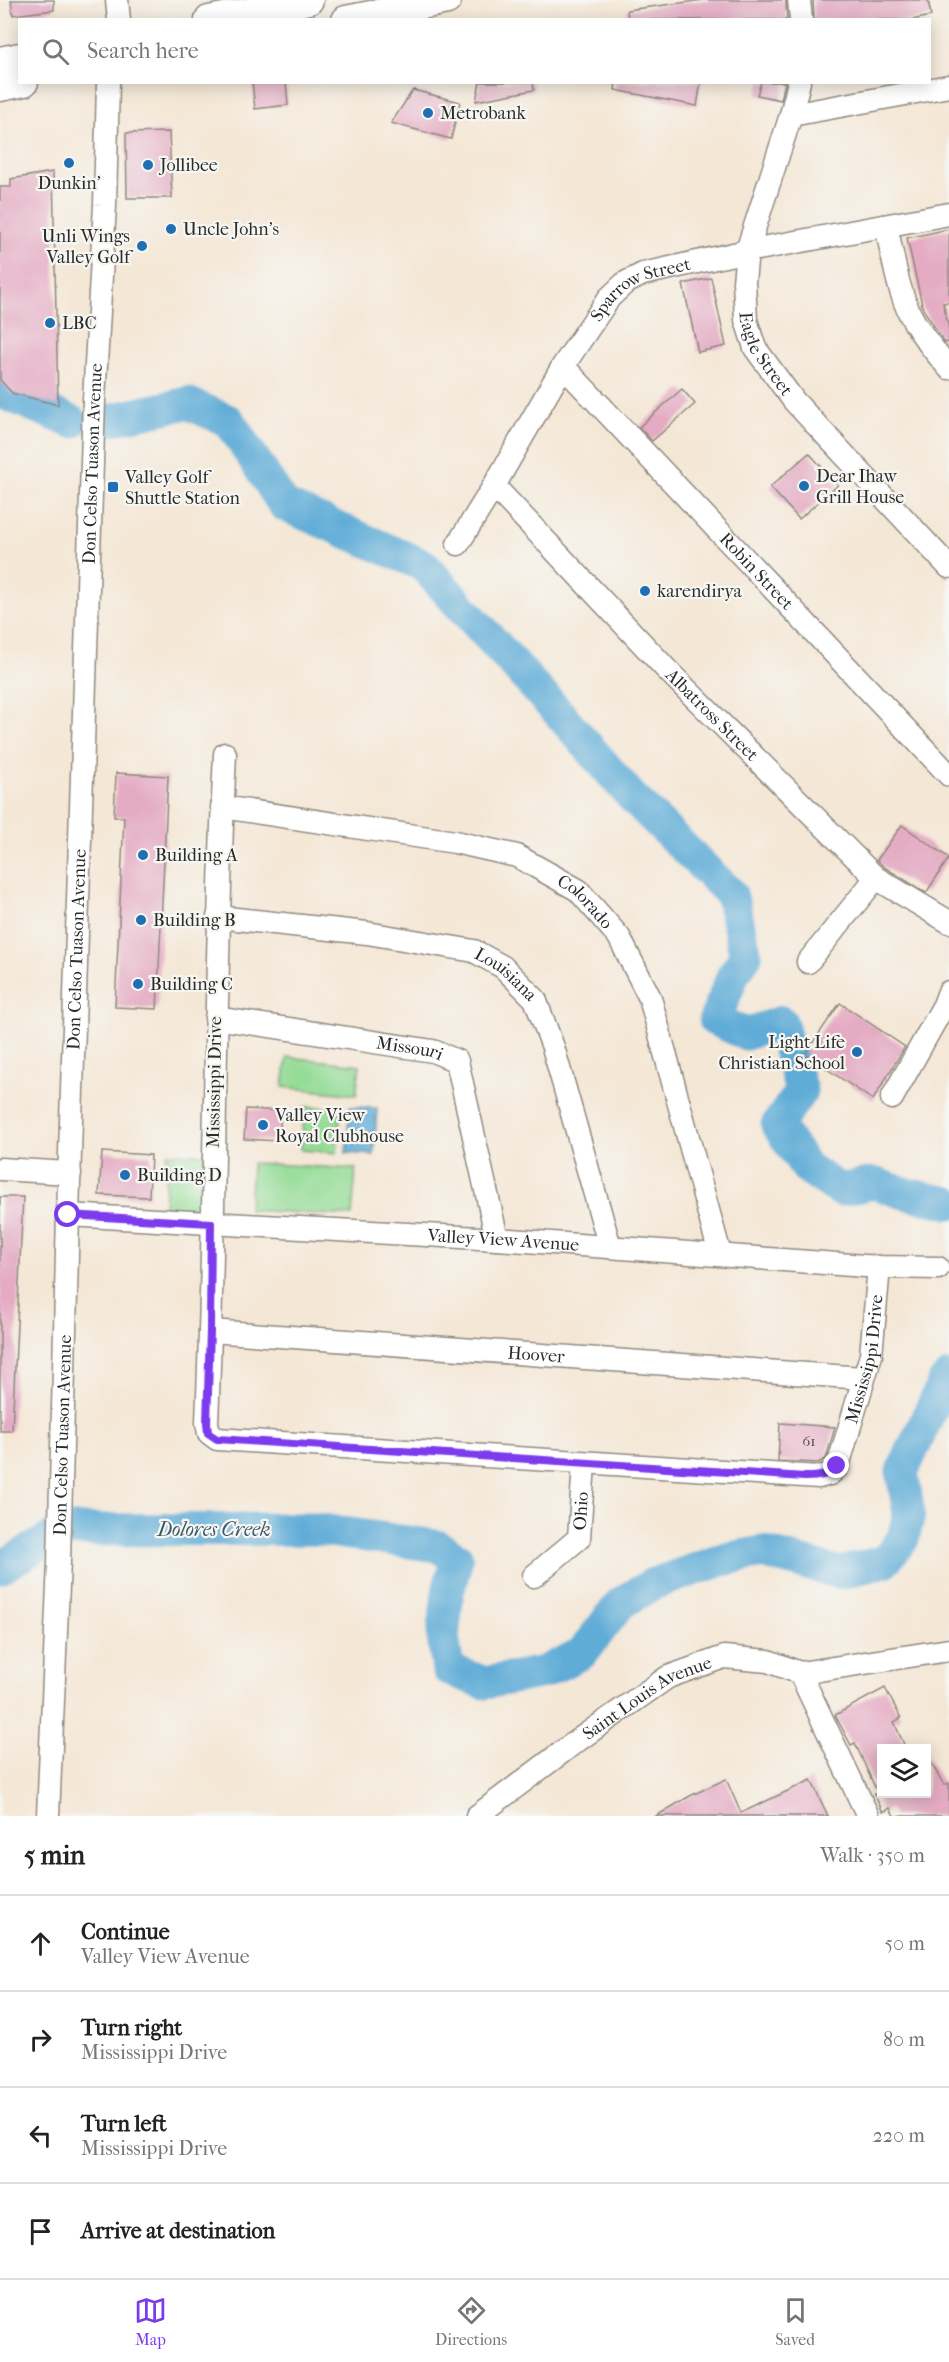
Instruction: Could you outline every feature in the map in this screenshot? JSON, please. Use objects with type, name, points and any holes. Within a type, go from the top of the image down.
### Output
[{"type":"main road","points":[[220,18],[309,0]]},
{"type":"main road","points":[[356,18],[447,0]]},
{"type":"main road","points":[[0,61],[18,57]]},
{"type":"main road","points":[[0,87],[18,83]]},
{"type":"street","points":[[117,0],[119,18]]},
{"type":"street","points":[[799,0],[801,18]]},
{"type":"street","name":"Don Celso Tuason Avenue","points":[[48,1816],[59,1562],[94,400],[105,206],[108,84]]},
{"type":"street","name":"Eagle Street","points":[[799,84],[791,115],[747,251],[744,282],[746,320],[755,348],[794,401],[949,567]]},
{"type":"street","points":[[791,115],[949,86]]},
{"type":"street","name":"Sparrow Street","points":[[458,544],[563,366],[609,298],[625,283],[643,274],[747,251],[949,214]]},
{"type":"street","points":[[886,226],[897,275],[910,315],[941,349],[949,368]]},
{"type":"street","name":"Robin Street","points":[[563,366],[949,775]]},
{"type":"street","name":"Albatross Street","points":[[494,486],[669,672],[876,878],[949,922]]},
{"type":"street","name":"Mississippi Drive","points":[[225,754],[218,917],[208,1433],[217,1439],[819,1477],[830,1474],[837,1466],[871,1355],[879,1267]]},
{"type":"street","name":"Colorado","points":[[222,807],[455,842],[517,856],[578,890],[619,937],[650,998],[720,1254]]},
{"type":"street","points":[[808,962],[876,878]]},
{"type":"street","name":"Louisiana","points":[[218,917],[368,933],[474,951],[503,967],[535,999],[554,1047],[610,1247]]},
{"type":"street","points":[[892,1098],[949,992]]},
{"type":"street","name":"Missouri","points":[[216,1018],[433,1051],[457,1060],[497,1239]]},
{"type":"street","points":[[0,1169],[69,1173]]},
{"type":"street","name":"Valley View Avenue","points":[[68,1215],[497,1239],[879,1267],[938,1268]]},
{"type":"street","name":"Hoover","points":[[210,1331],[863,1378]]},
{"type":"street","name":"Ohio","points":[[534,1576],[579,1538],[584,1463]]},
{"type":"street","name":"Saint Louis Avenue","points":[[477,1816],[574,1743],[668,1677],[724,1657],[768,1661],[800,1673],[949,1650]]},
{"type":"street","points":[[800,1673],[864,1815]]},
{"type":"green space","points":[[287,1057],[360,1065],[356,1095],[283,1087]]},
{"type":"green space","points":[[304,1107],[341,1108],[337,1153],[301,1150]]},
{"type":"green space","points":[[167,1153],[204,1154],[203,1210],[164,1207]]},
{"type":"green space","points":[[252,1163],[356,1169],[352,1216],[249,1210]]},
{"type":"water","points":[[350,1107],[377,1108],[374,1155],[346,1153]]},
{"type":"building","points":[[11,0],[54,0],[54,10],[13,15]]},
{"type":"building","points":[[704,0],[786,0],[787,18],[628,18],[627,10]]},
{"type":"building","points":[[813,0],[928,0],[931,16],[922,18],[814,18]]},
{"type":"building","points":[[252,84],[286,84],[288,105],[255,109]]},
{"type":"building","points":[[480,84],[533,84],[534,90],[476,101]]},
{"type":"building","points":[[616,84],[701,84],[697,106],[615,90]]},
{"type":"building","points":[[760,84],[785,84],[781,100],[757,95]]},
{"type":"building","name":"Metrobank","points":[[413,90],[460,102],[451,139],[391,123]]},
{"type":"building","name":"Jollibee","points":[[169,132],[172,198],[127,198],[126,133]]},
{"type":"building","points":[[53,172],[58,405],[12,393],[0,380],[0,187],[11,187],[11,179]]},
{"type":"building","points":[[949,229],[949,302],[943,303],[949,329],[949,342],[945,343],[923,309],[907,238]]},
{"type":"building","points":[[711,278],[726,346],[698,352],[683,284]]},
{"type":"building","points":[[682,389],[695,404],[652,441],[639,427]]},
{"type":"building","name":"Dear Ihaw Grill House","points":[[809,453],[838,485],[799,519],[770,487]]},
{"type":"building","points":[[116,773],[168,776],[157,1009],[115,1007],[124,817],[114,817]]},
{"type":"building","points":[[902,825],[949,858],[926,893],[884,867],[877,860]]},
{"type":"building","name":"Light Life Christian School","points":[[840,1003],[905,1047],[873,1100],[805,1054]]},
{"type":"building","name":"Valley View Royal Clubhouse","points":[[246,1109],[281,1111],[279,1141],[244,1139]]},
{"type":"building","name":"Building D","points":[[102,1152],[151,1155],[149,1197],[99,1195]]},
{"type":"building","points":[[0,1197],[23,1197],[12,1431],[0,1431]]},
{"type":"building","points":[[780,1423],[835,1427],[826,1459],[818,1463],[778,1461]]},
{"type":"building","points":[[885,1688],[901,1718],[894,1722],[904,1744],[877,1744],[877,1792],[855,1743],[851,1745],[835,1715]]},
{"type":"building","points":[[931,1763],[944,1785],[949,1783],[949,1816],[894,1816],[890,1808],[883,1812],[874,1794],[877,1794],[877,1798],[931,1798]]},
{"type":"building","points":[[726,1779],[741,1813],[811,1780],[828,1816],[656,1816]]},
{"type":"waterway","points":[[0,390],[72,422]]},
{"type":"waterway","points":[[114,419],[187,403],[229,421],[284,505],[423,565],[632,797],[731,894],[746,956],[733,975],[715,1020],[746,1034],[781,1022],[801,1091],[777,1125],[806,1167],[840,1190],[874,1183],[903,1193],[949,1203]]},
{"type":"waterway","name":"Dolores Creek","points":[[0,1568],[60,1533],[74,1530],[315,1529],[437,1546],[457,1558],[448,1592],[443,1637],[448,1669],[485,1683],[544,1672],[582,1653],[621,1603],[653,1584],[722,1560],[762,1552],[840,1573],[885,1561],[903,1539],[909,1514],[902,1472],[944,1382],[949,1377]]},
{"type":"place","name":"Metrobank","points":[[428,113]]},
{"type":"place","name":"Dunkin'","points":[[69,163]]},
{"type":"place","name":"Jollibee","points":[[148,165]]},
{"type":"place","name":"Uncle John's","points":[[171,229]]},
{"type":"place","name":"Unli Wings Valley Golf","points":[[142,246]]},
{"type":"place","name":"LBC","points":[[50,323]]},
{"type":"place","name":"Dear Ihaw Grill House","points":[[804,486]]},
{"type":"place","name":"Valley Golf Shuttle Station","points":[[113,487]]},
{"type":"place","name":"karendirya","points":[[645,591]]},
{"type":"place","name":"Building A","points":[[143,855]]},
{"type":"place","name":"Building B","points":[[141,920]]},
{"type":"place","name":"Building C","points":[[138,984]]},
{"type":"place","name":"Light Life Christian School","points":[[857,1052]]},
{"type":"place","name":"Valley View Royal Clubhouse","points":[[263,1125]]},
{"type":"place","name":"Building D","points":[[125,1175]]},
{"type":"route","points":[[68,1215],[211,1223],[207,1423],[208,1433],[217,1439],[805,1477],[830,1474],[837,1466]]}]
